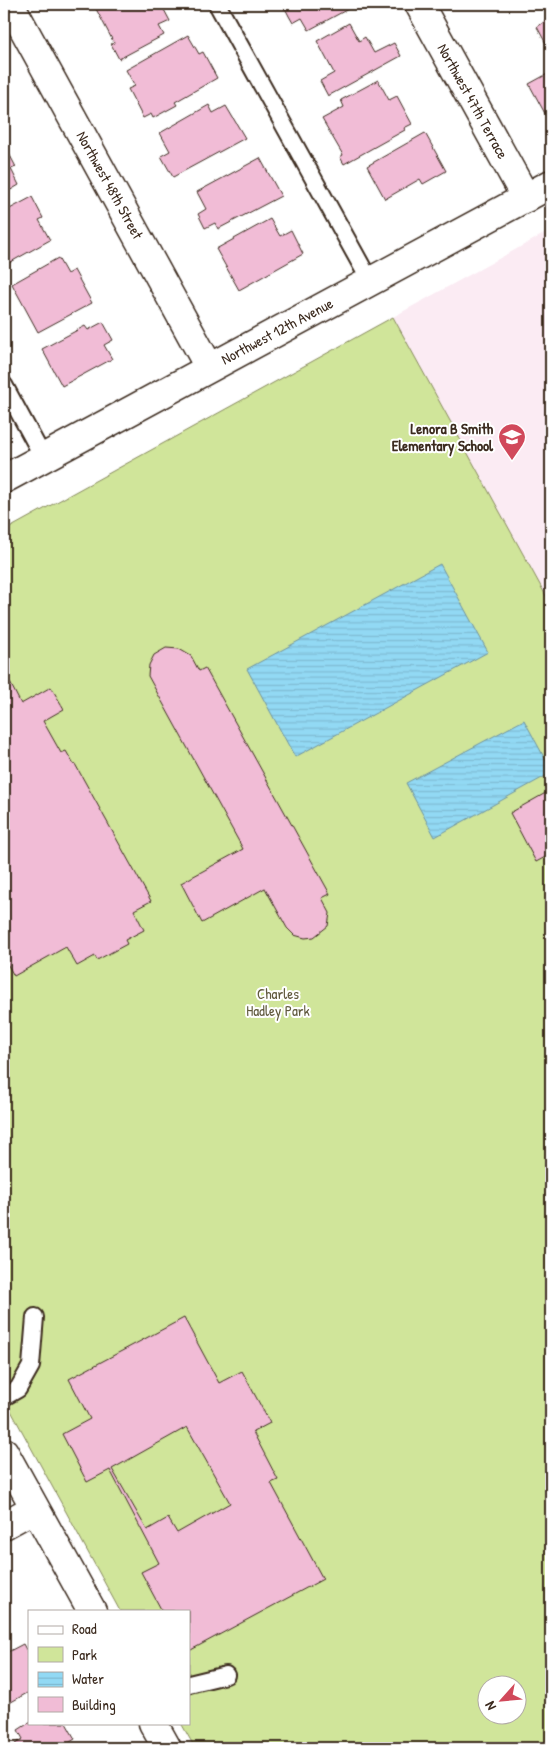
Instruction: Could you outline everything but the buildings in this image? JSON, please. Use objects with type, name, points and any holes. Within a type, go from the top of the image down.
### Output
[{"type":"street","name":"Northwest 48th Street","points":[[10,4],[209,367]]},
{"type":"street","name":"Northwest 47th Terrace","points":[[419,4],[526,198]]},
{"type":"street","name":"Northwest 12th Avenue","points":[[4,478],[551,184]]},
{"type":"street","points":[[4,1452],[91,1610]]},
{"type":"street","points":[[4,1525],[35,1508]]},
{"type":"street","points":[[154,1724],[167,1748]]},
{"type":"lane","points":[[217,4],[370,281]]},
{"type":"lane","points":[[4,385],[43,457]]},
{"type":"lane","points":[[4,1398],[18,1389],[31,1366],[34,1317]]},
{"type":"lane","points":[[190,1684],[226,1675]]},
{"type":"shaded area","name":"Lenora B Smith Elementary School","points":[[551,230],[551,605],[393,317]]},
{"type":"green space","name":"Charles Hadley Park","points":[[393,317],[551,605],[551,1748],[195,1748],[182,1724],[190,1724],[190,1610],[119,1610],[4,1398],[4,531]]},
{"type":"water","points":[[440,564],[488,652],[295,757],[247,669]]},
{"type":"water","points":[[524,720],[551,773],[435,837],[406,783]]},
{"type":"place","name":"Lenora B Smith Elementary School","points":[[512,461]]}]
